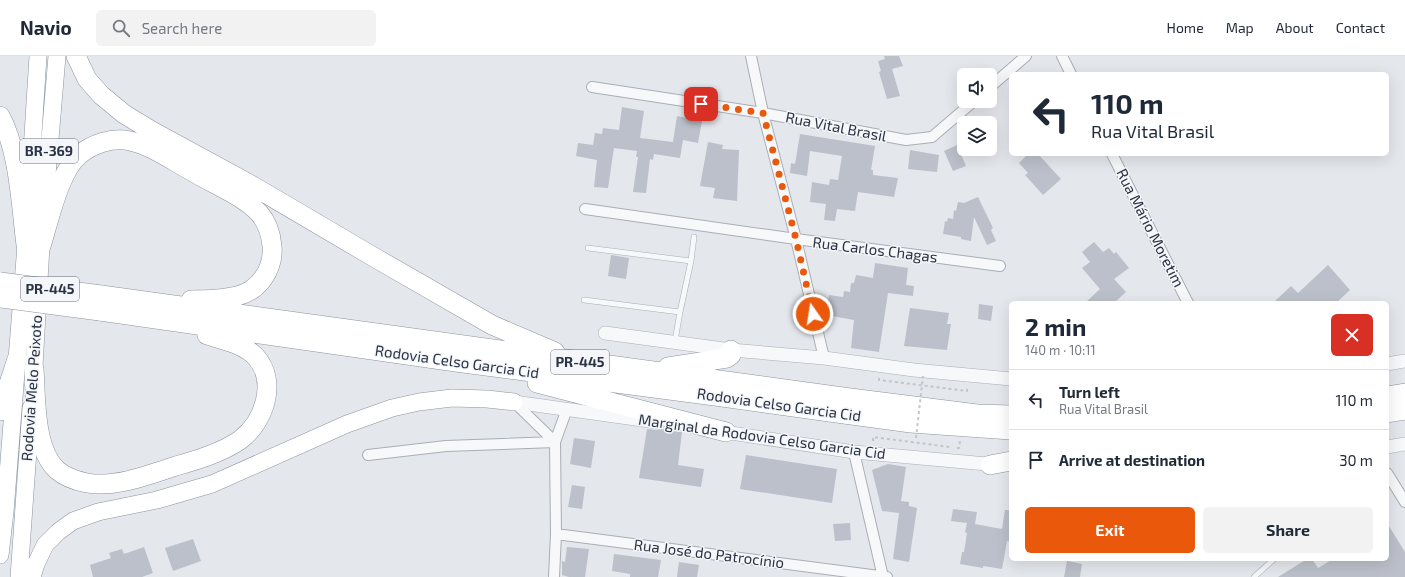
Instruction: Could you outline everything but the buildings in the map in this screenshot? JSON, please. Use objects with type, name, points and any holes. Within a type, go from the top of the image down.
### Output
[{"type":"highway","name":"Rodovia Melo Peixoto","points":[[19,577],[34,369],[34,246],[38,56]]},
{"type":"highway","name":"Rodovia Melo Peixoto","points":[[0,555],[5,512],[16,359],[34,246],[57,56]]},
{"type":"highway","points":[[76,56],[87,79],[101,95],[124,114],[253,186],[492,325],[578,362]]},
{"type":"highway","points":[[0,116],[13,153],[34,246]]},
{"type":"highway","points":[[34,246],[63,176],[70,164],[78,155],[92,146],[112,140],[129,140],[149,148],[242,200],[260,213],[272,238],[273,252],[270,266],[263,280],[253,288],[238,296],[149,310]]},
{"type":"highway","name":"Rodovia Celso Garcia Cid","points":[[0,282],[100,303],[149,310],[578,362],[977,414],[1009,415]]},
{"type":"highway","name":"Rodovia Celso Garcia Cid","points":[[0,298],[100,303]]},
{"type":"highway","points":[[34,369],[40,437],[46,455],[57,470],[72,479],[88,483],[108,483],[139,478],[211,455],[240,440],[253,426],[262,409],[267,392],[266,379],[262,368],[255,357],[241,347],[149,310]]},
{"type":"highway","name":"Rodovia Celso Garcia Cid","points":[[149,310],[456,362],[904,422],[1009,430]]},
{"type":"highway","points":[[648,371],[726,358],[731,355],[731,350]]},
{"type":"highway","points":[[0,411],[16,359]]},
{"type":"highway","points":[[456,362],[726,432]]},
{"type":"highway","points":[[1389,396],[1405,393]]},
{"type":"highway","points":[[32,577],[45,545],[58,532],[73,521],[98,512],[157,500],[212,484],[347,424],[392,408],[418,402],[452,398],[487,399],[514,402]]},
{"type":"highway","points":[[1389,413],[1405,410]]},
{"type":"highway","points":[[990,464],[1009,461]]},
{"type":"street","points":[[751,56],[763,113],[796,239],[824,358]]},
{"type":"street","points":[[997,81],[1026,56]]},
{"type":"street","points":[[1062,56],[1070,72]]},
{"type":"street","name":"Rua Vital Brasil","points":[[592,87],[763,113],[906,140],[932,137],[966,108]]},
{"type":"street","name":"Rua Mário Moretim","points":[[1113,156],[1187,301]]},
{"type":"street","name":"Rua Carlos Chagas","points":[[585,209],[1000,266]]},
{"type":"street","points":[[605,333],[731,350],[824,358],[914,370],[1009,379]]},
{"type":"street","points":[[1389,364],[1405,361]]},
{"type":"street","points":[[514,402],[555,442]]},
{"type":"street","name":"Marginal da Rodovia Celso Garcia Cid","points":[[514,402],[854,452],[1009,466]]},
{"type":"street","points":[[554,577],[556,534],[555,442],[568,409]]},
{"type":"street","points":[[368,455],[446,446],[555,442]]},
{"type":"street","points":[[1389,447],[1405,444]]},
{"type":"street","points":[[854,452],[884,577]]},
{"type":"street","points":[[1389,476],[1405,502]]},
{"type":"street","name":"Rua José do Patrocínio","points":[[556,534],[884,577]]},
{"type":"lane","points":[[675,343],[694,238]]},
{"type":"lane","points":[[588,248],[691,261]]},
{"type":"lane","points":[[584,300],[680,312]]},
{"type":"lane","points":[[1254,577],[1272,561]]},
{"type":"path","points":[[916,438],[924,376]]},
{"type":"route","points":[[701,104],[763,113],[796,239],[813,314]]}]
